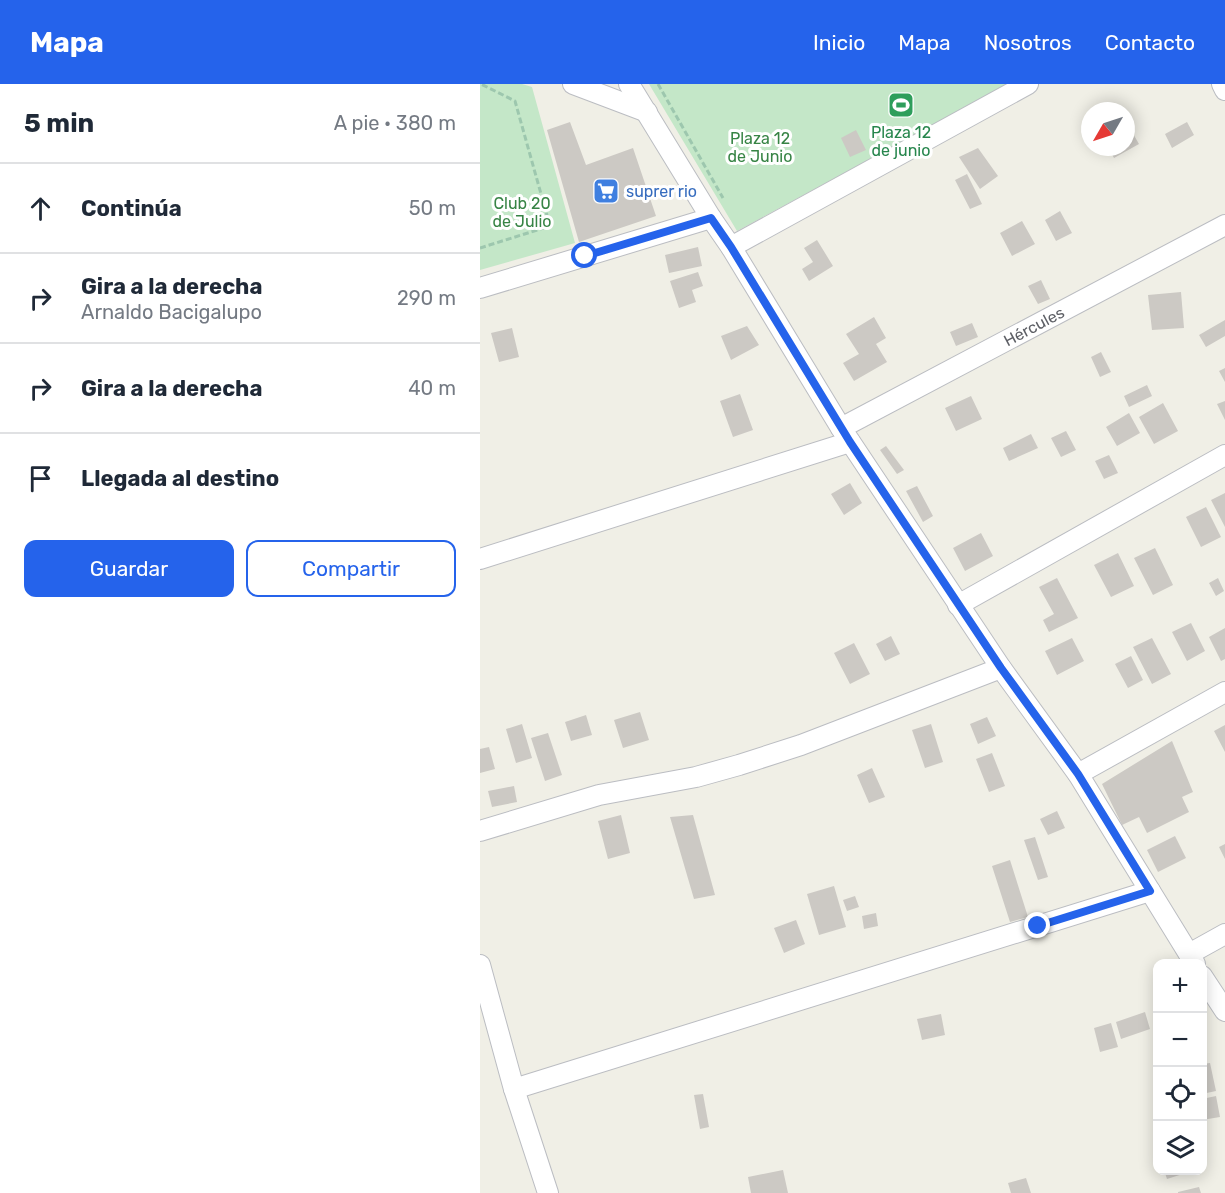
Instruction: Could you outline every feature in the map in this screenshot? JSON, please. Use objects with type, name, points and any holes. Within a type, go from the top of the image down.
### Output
[{"type":"street","points":[[573,84],[647,112]]},
{"type":"street","points":[[629,84],[846,435],[1001,668],[1078,774],[1192,959],[1225,934]]},
{"type":"street","points":[[731,247],[1029,84]]},
{"type":"street","points":[[1222,84],[1225,90]]},
{"type":"street","points":[[480,288],[711,218]]},
{"type":"street","name":"Hércules","points":[[480,559],[846,435],[1225,225]]},
{"type":"street","points":[[958,605],[1225,455]]},
{"type":"street","points":[[480,831],[599,795],[696,777],[749,762],[801,745],[1001,668]]},
{"type":"street","points":[[1078,774],[1225,692]]},
{"type":"street","points":[[514,1089],[1150,891]]},
{"type":"street","points":[[480,965],[514,1089],[548,1193]]},
{"type":"street","points":[[1207,982],[1225,1011]]},
{"type":"path","points":[[480,248],[550,226],[515,101],[481,84]]},
{"type":"path","points":[[658,84],[726,203]]},
{"type":"green space","name":"Club 20 de Julio","points":[[480,84],[522,84],[532,87],[575,243],[480,270]]},
{"type":"green space","name":"Plaza 12 de Junio","points":[[649,84],[1009,84],[737,231]]},
{"type":"building","name":"suprer rio","points":[[570,122],[586,165],[633,148],[656,216],[579,242],[547,130]]},
{"type":"building","points":[[1187,122],[1194,135],[1172,148],[1165,134]]},
{"type":"building","points":[[856,130],[866,150],[850,157],[841,138]]},
{"type":"building","points":[[978,148],[998,176],[980,189],[959,157]]},
{"type":"building","points":[[967,174],[982,204],[970,209],[955,180]]},
{"type":"building","points":[[1060,211],[1072,233],[1056,241],[1045,220]]},
{"type":"building","points":[[1022,221],[1035,244],[1012,256],[1000,233]]},
{"type":"building","points":[[817,240],[833,266],[809,281],[802,269],[813,262],[804,248]]},
{"type":"building","points":[[698,247],[702,266],[669,273],[665,255]]},
{"type":"building","points":[[698,272],[703,286],[692,290],[696,302],[679,308],[670,281]]},
{"type":"building","points":[[1041,280],[1050,299],[1038,304],[1028,286]]},
{"type":"building","points":[[1181,292],[1184,328],[1152,330],[1148,295]]},
{"type":"building","points":[[874,317],[886,338],[876,344],[887,362],[854,381],[843,363],[859,354],[846,334]]},
{"type":"building","points":[[1225,320],[1225,336],[1206,347],[1199,335]]},
{"type":"building","points":[[972,323],[978,337],[956,346],[950,332]]},
{"type":"building","points":[[747,326],[759,345],[731,360],[721,336]]},
{"type":"building","points":[[512,328],[519,357],[499,362],[491,333]]},
{"type":"building","points":[[1101,352],[1111,372],[1100,377],[1091,357]]},
{"type":"building","points":[[1225,368],[1225,382],[1219,371]]},
{"type":"building","points":[[1147,385],[1152,396],[1129,407],[1124,396]]},
{"type":"building","points":[[740,394],[753,430],[733,437],[720,401]]},
{"type":"building","points":[[971,396],[982,419],[956,431],[945,408]]},
{"type":"building","points":[[1225,401],[1225,420],[1217,404]]},
{"type":"building","points":[[1163,403],[1178,431],[1154,444],[1139,417]]},
{"type":"building","points":[[1129,413],[1140,433],[1117,446],[1106,427]]},
{"type":"building","points":[[1066,431],[1076,450],[1061,457],[1051,438]]},
{"type":"building","points":[[1031,434],[1038,448],[1009,461],[1003,448]]},
{"type":"building","points":[[886,446],[904,470],[897,474],[880,450]]},
{"type":"building","points":[[1109,455],[1118,473],[1104,479],[1095,461]]},
{"type":"building","points":[[850,483],[862,503],[844,515],[831,494]]},
{"type":"building","points":[[917,486],[933,516],[923,522],[906,491]]},
{"type":"building","points":[[1225,493],[1225,527],[1211,500]]},
{"type":"building","points":[[1206,507],[1221,537],[1201,547],[1186,517]]},
{"type":"building","points":[[981,533],[993,556],[965,571],[953,548]]},
{"type":"building","points":[[1155,548],[1173,585],[1153,595],[1134,558]]},
{"type":"building","points":[[1118,553],[1134,586],[1111,597],[1094,565]]},
{"type":"building","points":[[1057,578],[1078,618],[1049,632],[1043,620],[1054,614],[1039,587]]},
{"type":"building","points":[[1218,578],[1224,591],[1216,596],[1209,583]]},
{"type":"building","points":[[1191,623],[1205,651],[1187,661],[1172,632]]},
{"type":"building","points":[[1225,628],[1225,659],[1221,661],[1209,637]]},
{"type":"building","points":[[891,636],[900,654],[885,661],[876,644]]},
{"type":"building","points":[[1072,638],[1084,661],[1057,675],[1045,651]]},
{"type":"building","points":[[1152,638],[1171,674],[1152,684],[1133,647]]},
{"type":"building","points":[[854,643],[870,674],[850,684],[834,653]]},
{"type":"building","points":[[1131,656],[1143,680],[1128,688],[1115,664]]},
{"type":"building","points":[[640,712],[649,740],[623,748],[614,720]]},
{"type":"building","points":[[586,715],[592,735],[571,741],[565,722]]},
{"type":"building","points":[[987,717],[996,736],[978,744],[970,724]]},
{"type":"building","points":[[522,724],[532,758],[516,763],[506,729]]},
{"type":"building","points":[[931,724],[943,762],[925,768],[912,730]]},
{"type":"building","points":[[1225,725],[1225,752],[1214,731]]},
{"type":"building","points":[[548,733],[562,775],[545,781],[531,738]]},
{"type":"building","points":[[1172,741],[1193,792],[1182,797],[1189,812],[1147,833],[1139,817],[1122,825],[1102,784]]},
{"type":"building","points":[[489,747],[495,769],[480,773],[480,749]]},
{"type":"building","points":[[992,753],[1005,786],[989,792],[976,759]]},
{"type":"building","points":[[872,768],[885,797],[869,803],[857,775]]},
{"type":"building","points":[[514,786],[517,802],[492,807],[488,791]]},
{"type":"building","points":[[1057,811],[1065,828],[1048,835],[1040,819]]},
{"type":"building","points":[[621,815],[630,853],[608,859],[598,821]]},
{"type":"building","points":[[693,815],[715,895],[694,899],[670,817]]},
{"type":"building","points":[[1175,836],[1186,858],[1158,872],[1147,850]]},
{"type":"building","points":[[1035,837],[1048,877],[1038,880],[1024,840]]},
{"type":"building","points":[[1225,844],[1225,859],[1219,847]]},
{"type":"building","points":[[1010,860],[1028,917],[1010,922],[992,866]]},
{"type":"building","points":[[834,886],[846,927],[819,935],[807,894]]},
{"type":"building","points":[[855,896],[859,907],[847,911],[843,900]]},
{"type":"building","points":[[876,913],[878,926],[864,929],[862,916]]},
{"type":"building","points":[[796,920],[805,944],[784,953],[774,928]]},
{"type":"building","points":[[1145,1012],[1150,1029],[1121,1039],[1116,1022]]},
{"type":"building","points":[[941,1014],[945,1035],[922,1040],[917,1019]]},
{"type":"building","points":[[1111,1023],[1118,1047],[1100,1052],[1094,1028]]},
{"type":"building","points":[[1207,1063],[1210,1063],[1216,1091],[1207,1093],[1207,1067]]},
{"type":"building","points":[[703,1094],[709,1127],[700,1129],[694,1095]]},
{"type":"building","points":[[1216,1096],[1220,1117],[1207,1119],[1207,1098]]},
{"type":"building","points":[[783,1170],[788,1193],[751,1193],[748,1177]]},
{"type":"building","points":[[1166,1175],[1180,1175],[1167,1179]]},
{"type":"building","points":[[1026,1178],[1031,1193],[1011,1193],[1008,1183]]},
{"type":"building","points":[[1199,1187],[1201,1193],[1178,1193],[1178,1192]]},
{"type":"place","name":"Plaza 12 de junio","points":[[901,105]]},
{"type":"place","name":"suprer rio","points":[[606,191]]},
{"type":"route","points":[[585,256],[711,218],[731,247],[850,442],[1001,668],[1078,774],[1150,891],[1038,926]]}]
